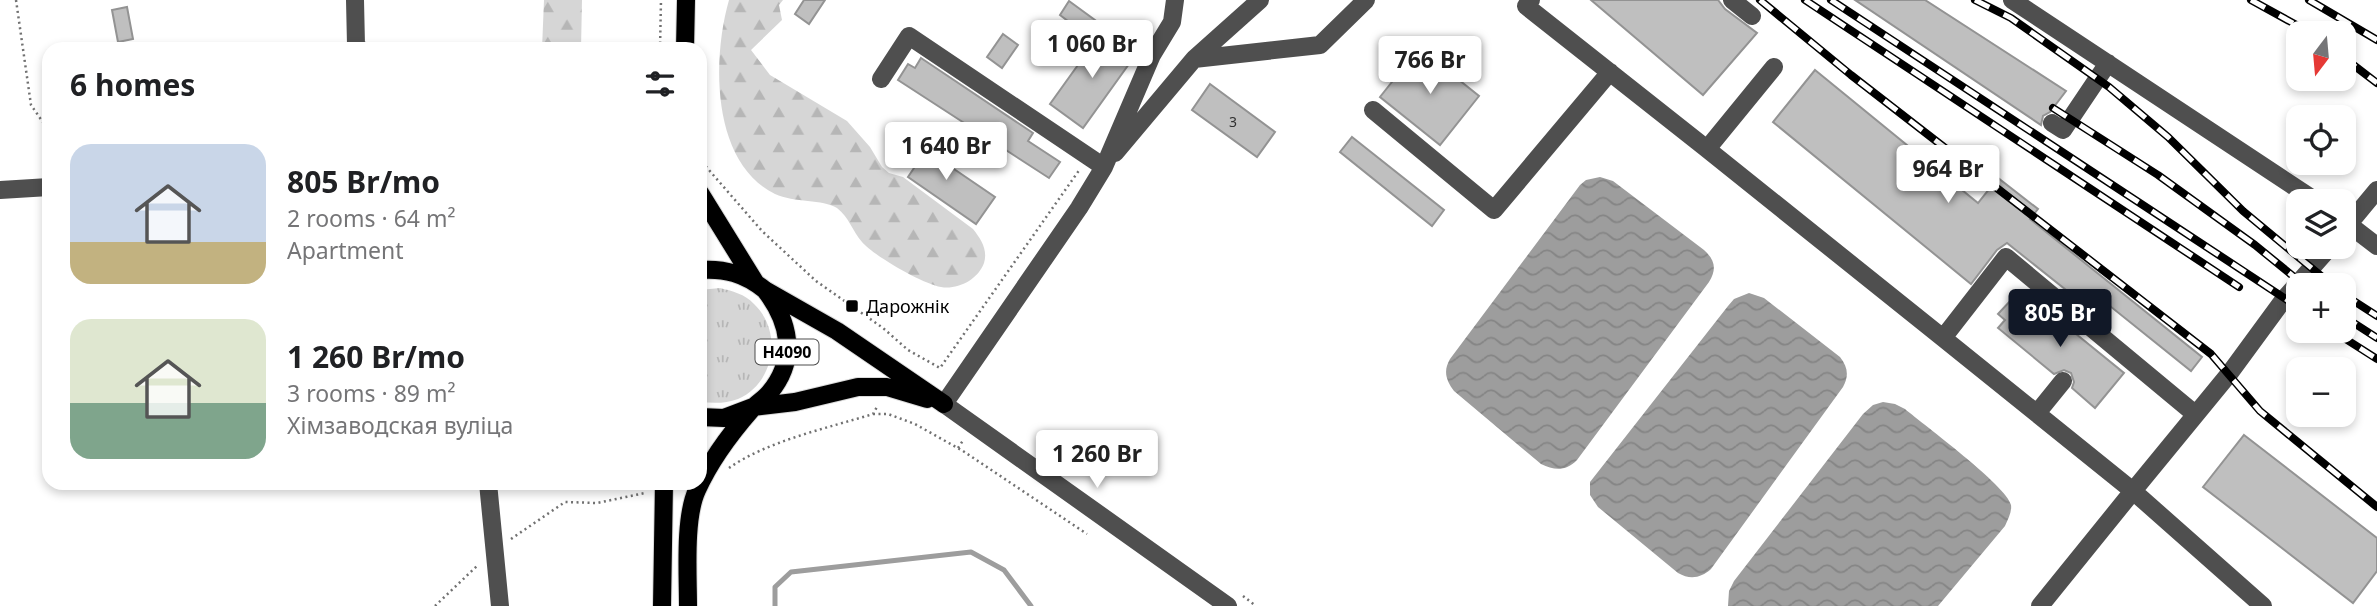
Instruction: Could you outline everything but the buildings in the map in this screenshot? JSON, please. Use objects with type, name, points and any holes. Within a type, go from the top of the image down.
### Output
[{"type":"main road","points":[[685,42],[686,0]]},
{"type":"main road","name":"Н4090","points":[[707,204],[760,286],[778,308],[786,329],[787,351],[782,373],[770,393],[753,407],[707,472]]},
{"type":"main road","points":[[707,270],[736,273],[760,286],[837,331],[944,404]]},
{"type":"main road","points":[[753,407],[795,402],[858,387],[887,387],[944,404]]},
{"type":"main road","name":"Н4090","points":[[707,417],[724,418],[753,407]]},
{"type":"main road","points":[[662,606],[664,490]]},
{"type":"main road","name":"Н4090","points":[[688,606],[687,540],[697,490]]},
{"type":"street","points":[[355,0],[356,42]]},
{"type":"street","points":[[1175,0],[1172,22],[1096,162],[1079,208],[944,404],[1228,606]]},
{"type":"street","points":[[1096,162],[1194,59],[1261,0]]},
{"type":"street","points":[[1194,59],[1320,45],[1366,0]]},
{"type":"street","points":[[1531,0],[1526,6],[2133,491],[2263,606]]},
{"type":"street","points":[[1732,0],[1752,16]]},
{"type":"street","points":[[2012,0],[2298,189]]},
{"type":"street","points":[[881,79],[909,36],[1096,162]]},
{"type":"street","points":[[2052,123],[2063,130],[2108,63]]},
{"type":"street","points":[[1707,149],[1774,67]]},
{"type":"street","points":[[1373,110],[1494,210],[1610,72]]},
{"type":"street","points":[[0,190],[42,187]]},
{"type":"street","points":[[2356,213],[2377,190]]},
{"type":"street","points":[[2356,232],[2377,246]]},
{"type":"street","points":[[1943,338],[2006,257],[2195,414]]},
{"type":"street","points":[[2040,606],[2229,374],[2284,299],[2319,259]]},
{"type":"street","points":[[2037,413],[2063,382]]},
{"type":"street","points":[[489,490],[500,606]]},
{"type":"path","points":[[16,0],[31,105],[42,121]]},
{"type":"path","points":[[660,42],[661,0]]},
{"type":"path","points":[[707,168],[761,231],[816,281],[883,328],[908,350],[940,368],[1096,162]]},
{"type":"path","points":[[873,414],[887,387]]},
{"type":"path","points":[[726,470],[743,458],[810,433],[873,414],[888,414],[963,451],[1087,534]]},
{"type":"path","points":[[435,606],[494,551],[565,502],[597,503],[647,492]]},
{"type":"green space","points":[[544,0],[582,0],[581,42],[542,42]]},
{"type":"green space","points":[[729,0],[783,0],[779,5],[782,20],[751,50],[770,75],[847,121],[889,173],[903,177],[973,229],[983,245],[985,258],[981,269],[972,279],[947,288],[923,281],[868,248],[837,208],[824,203],[783,197],[754,179],[738,158],[728,134],[722,107],[720,51]]},
{"type":"green space","points":[[720,288],[747,298],[763,315],[769,328],[771,356],[767,369],[750,391],[728,402],[707,402],[707,289]]},
{"type":"water","points":[[1600,177],[1613,181],[1704,250],[1711,257],[1714,269],[1709,282],[1577,460],[1569,466],[1556,469],[1541,464],[1454,391],[1446,371],[1450,359],[1580,185],[1586,180]]},
{"type":"water","points":[[1749,293],[1764,298],[1840,357],[1845,364],[1847,375],[1843,387],[1711,569],[1699,576],[1687,577],[1678,573],[1598,507],[1590,495],[1590,482],[1728,306],[1734,299]]},
{"type":"water","points":[[1883,402],[1905,409],[1995,484],[2011,505],[2005,526],[1938,606],[1728,606],[1729,591],[1734,581],[1863,414],[1873,405]]},
{"type":"waterway","points":[[775,606],[775,587],[791,572],[971,552],[1004,570],[1031,606]]},
{"type":"railway","points":[[1760,0],[1851,75],[2211,354],[2260,411],[2377,507]]},
{"type":"railway","points":[[1805,0],[2239,287]]},
{"type":"railway","points":[[1831,0],[2286,299]]},
{"type":"railway","points":[[1975,0],[2011,18],[2109,87],[2168,137],[2243,211],[2318,273]]},
{"type":"railway","points":[[2251,0],[2289,21]]},
{"type":"railway","points":[[2309,0],[2377,40]]},
{"type":"railway","points":[[2356,67],[2377,83]]},
{"type":"railway","points":[[2053,108],[2158,175],[2289,273]]},
{"type":"railway","points":[[2356,302],[2377,316]]},
{"type":"railway","points":[[2356,324],[2377,338]]},
{"type":"railway","points":[[2352,343],[2377,359]]},
{"type":"place","name":"Дарожнік","points":[[852,306]]}]
